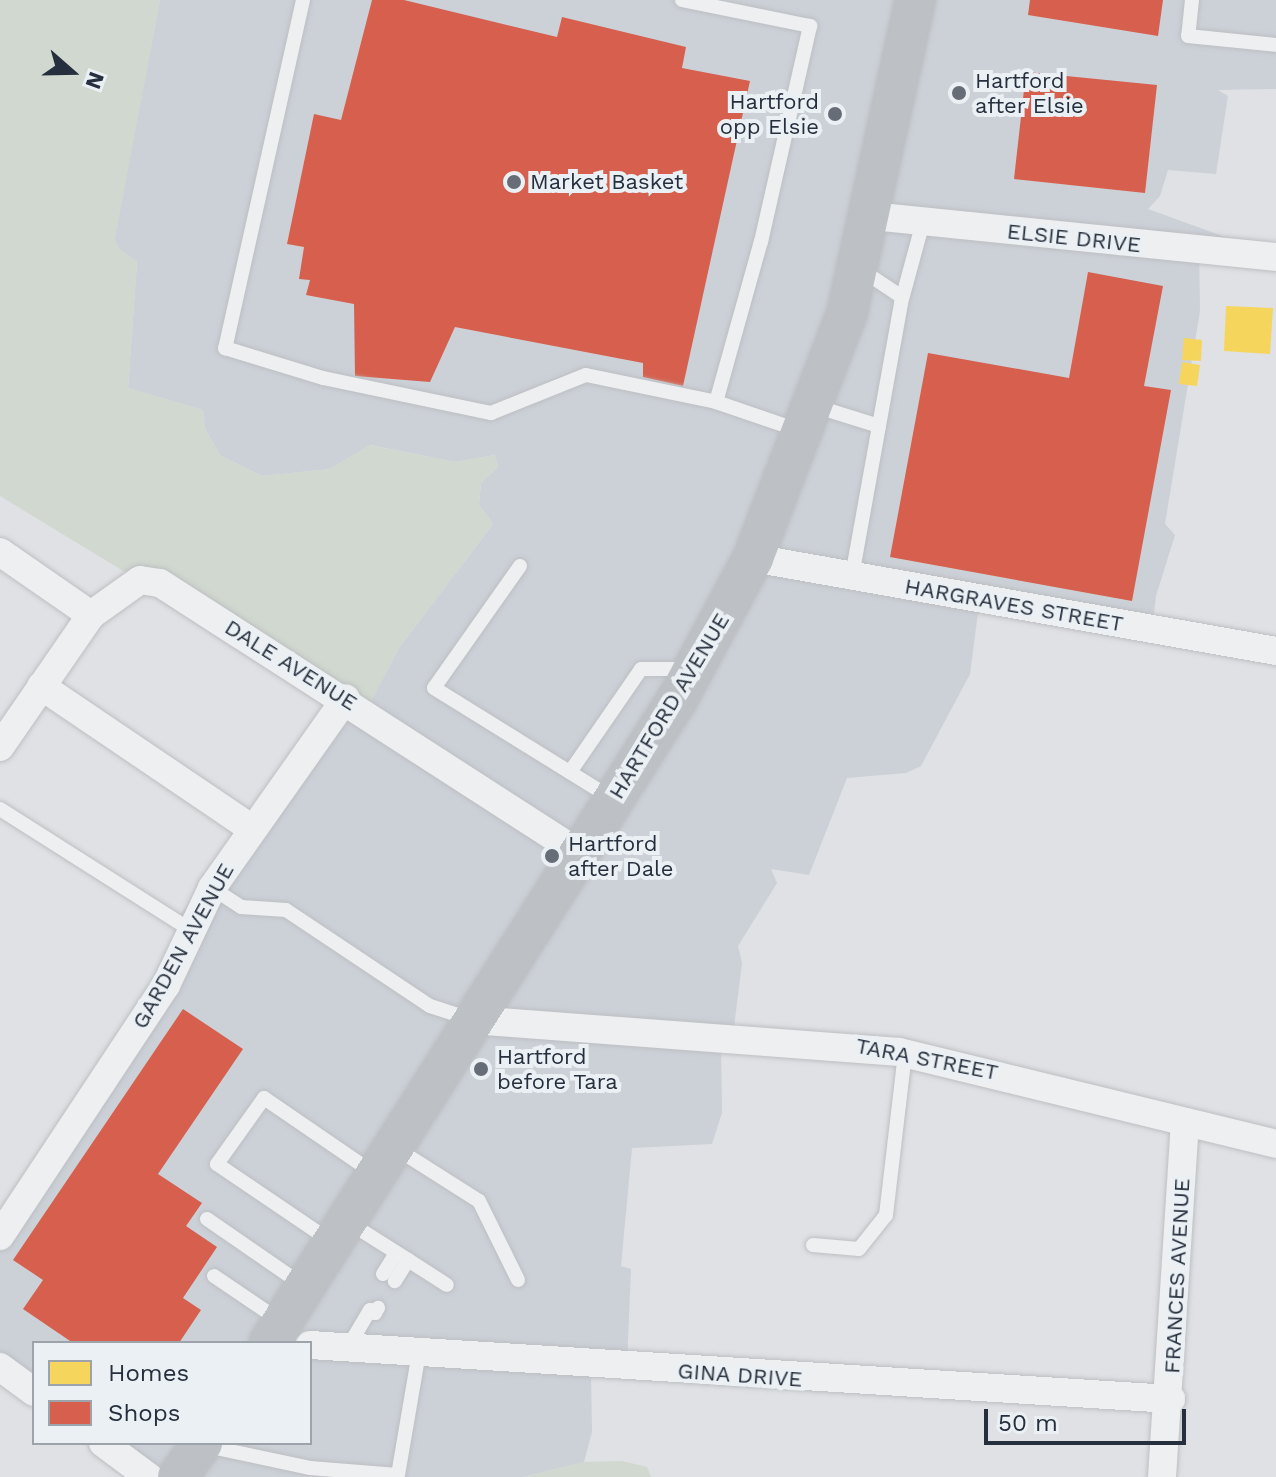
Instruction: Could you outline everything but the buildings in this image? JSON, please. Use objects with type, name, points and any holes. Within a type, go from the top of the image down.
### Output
[{"type":"main road","name":"HARTFORD AVENUE","points":[[282,1339],[304,1286],[614,800],[694,669],[753,558],[810,419],[860,269],[915,0]]},
{"type":"main road","points":[[178,1477],[200,1445]]},
{"type":"street","name":"ELSIE DRIVE","points":[[872,216],[1276,257]]},
{"type":"street","points":[[0,552],[91,615]]},
{"type":"street","name":"HARGRAVES STREET","points":[[753,558],[1276,651]]},
{"type":"street","name":"DALE AVENUE","points":[[5,729],[41,686],[91,615],[140,580],[160,583],[346,698],[580,854]]},
{"type":"street","points":[[41,686],[252,829]]},
{"type":"street","name":"GARDEN AVENUE","points":[[0,1236],[166,985],[212,888],[346,698]]},
{"type":"street","name":"TARA STREET","points":[[473,1020],[848,1044],[905,1053],[1062,1088],[1185,1123],[1276,1144]]},
{"type":"street","name":"FRANCES AVENUE","points":[[1162,1477],[1171,1399],[1185,1123]]},
{"type":"street","name":"GINA DRIVE","points":[[312,1343],[348,1348],[1171,1399]]},
{"type":"street","points":[[0,1367],[32,1391]]},
{"type":"street","points":[[106,1445],[149,1477]]},
{"type":"lane","points":[[303,0],[225,348],[323,378],[491,413],[586,375],[810,419],[879,426]]},
{"type":"lane","points":[[682,0],[810,26],[761,241],[716,402]]},
{"type":"lane","points":[[1192,0],[1188,36],[1276,45]]},
{"type":"lane","points":[[852,576],[902,297],[923,222]]},
{"type":"lane","points":[[860,269],[902,297]]},
{"type":"lane","points":[[520,566],[434,688],[614,800]]},
{"type":"lane","points":[[570,772],[641,669],[694,669]]},
{"type":"lane","points":[[0,809],[191,930]]},
{"type":"lane","points":[[212,888],[241,907],[286,910],[430,1006],[473,1020]]},
{"type":"lane","points":[[813,1245],[859,1249],[886,1215],[905,1053]]},
{"type":"lane","points":[[447,1285],[402,1256],[340,1232],[217,1164],[264,1098],[384,1160],[479,1201],[518,1280]]},
{"type":"lane","points":[[207,1219],[304,1286]]},
{"type":"lane","points":[[389,1278],[402,1256]]},
{"type":"lane","points":[[214,1276],[282,1339]]},
{"type":"lane","points":[[348,1348],[372,1306]]},
{"type":"lane","points":[[206,1445],[310,1468],[398,1475],[419,1352]]},
{"type":"shaded area","points":[[0,0],[160,0],[115,239],[119,249],[137,261],[128,388],[203,410],[205,429],[221,456],[262,476],[330,469],[369,445],[455,462],[495,455],[498,467],[481,483],[479,505],[493,524],[399,648],[363,717],[0,496]]},
{"type":"shaded area","points":[[160,0],[1276,0],[1276,89],[1218,90],[1228,96],[1216,174],[1168,170],[1160,196],[1148,209],[1228,238],[1199,244],[1200,311],[1165,524],[1175,535],[1156,596],[1152,629],[979,605],[970,674],[921,766],[906,773],[847,778],[809,875],[771,869],[777,883],[738,946],[742,963],[733,1035],[721,1045],[722,1113],[712,1144],[632,1148],[621,1266],[631,1269],[627,1364],[591,1371],[592,1432],[584,1462],[523,1477],[148,1477],[105,1445],[312,1445],[312,1341],[32,1341],[32,1392],[0,1368],[0,1236],[163,978],[180,915],[329,717],[363,716],[399,648],[493,524],[479,505],[481,483],[498,467],[495,455],[455,462],[370,445],[330,469],[262,476],[221,456],[205,429],[203,410],[128,388],[137,262],[119,249],[114,239]]},
{"type":"shaded area","points":[[622,1461],[647,1467],[651,1477],[523,1477],[584,1462]]},
{"type":"place","name":"Hartford after Elsie","points":[[959,93]]},
{"type":"place","name":"Hartford opp Elsie","points":[[835,114]]},
{"type":"place","name":"Market Basket","points":[[514,182]]},
{"type":"place","name":"Hartford after Dale","points":[[552,856]]},
{"type":"place","name":"Hartford before Tara","points":[[481,1069]]}]
